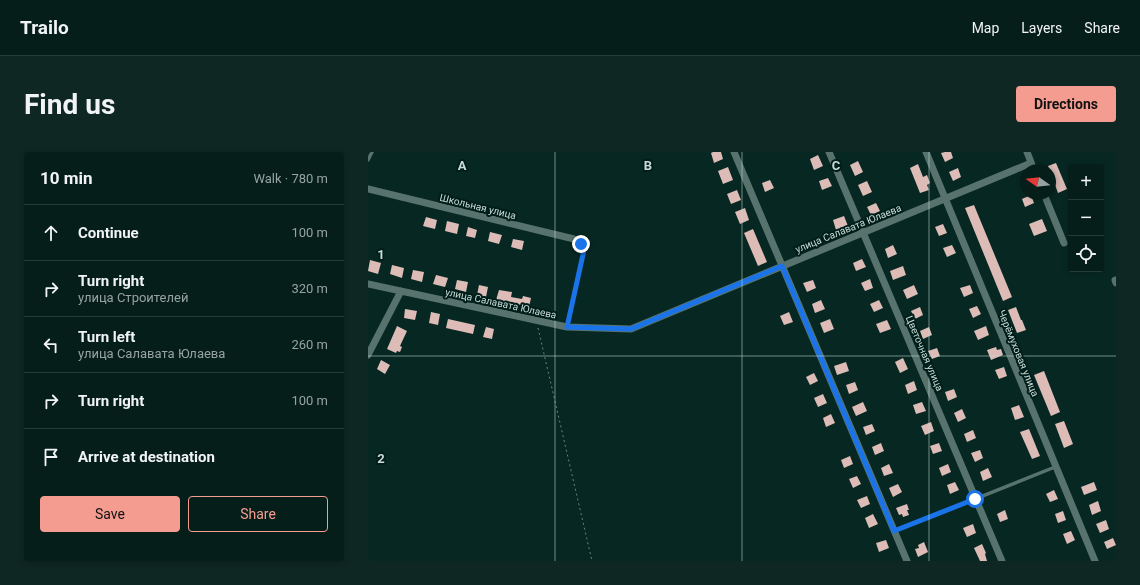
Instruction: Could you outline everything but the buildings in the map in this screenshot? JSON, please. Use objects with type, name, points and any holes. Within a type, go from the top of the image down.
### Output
[{"type":"street","points":[[734,152],[907,561]]},
{"type":"street","name":"Цветочная улица","points":[[829,152],[1002,561]]},
{"type":"street","name":"Черёмуховая улица","points":[[926,152],[1095,561]]},
{"type":"street","points":[[1027,152],[1032,164]]},
{"type":"street","name":"улица Салавата Юлаева","points":[[368,284],[567,327],[631,329],[945,199],[1020,172]]},
{"type":"street","name":"Школьная улица","points":[[368,189],[574,239],[581,244]]},
{"type":"street","points":[[1046,200],[1064,243]]},
{"type":"street","points":[[368,355],[401,291]]},
{"type":"lane","points":[[368,160],[372,152]]},
{"type":"lane","points":[[567,327],[584,250],[581,244]]},
{"type":"lane","points":[[894,531],[1055,467]]},
{"type":"path","points":[[536,320],[592,561]]},
{"type":"route","points":[[581,244],[584,250],[567,327],[631,329],[782,266],[894,531],[975,499]]}]
